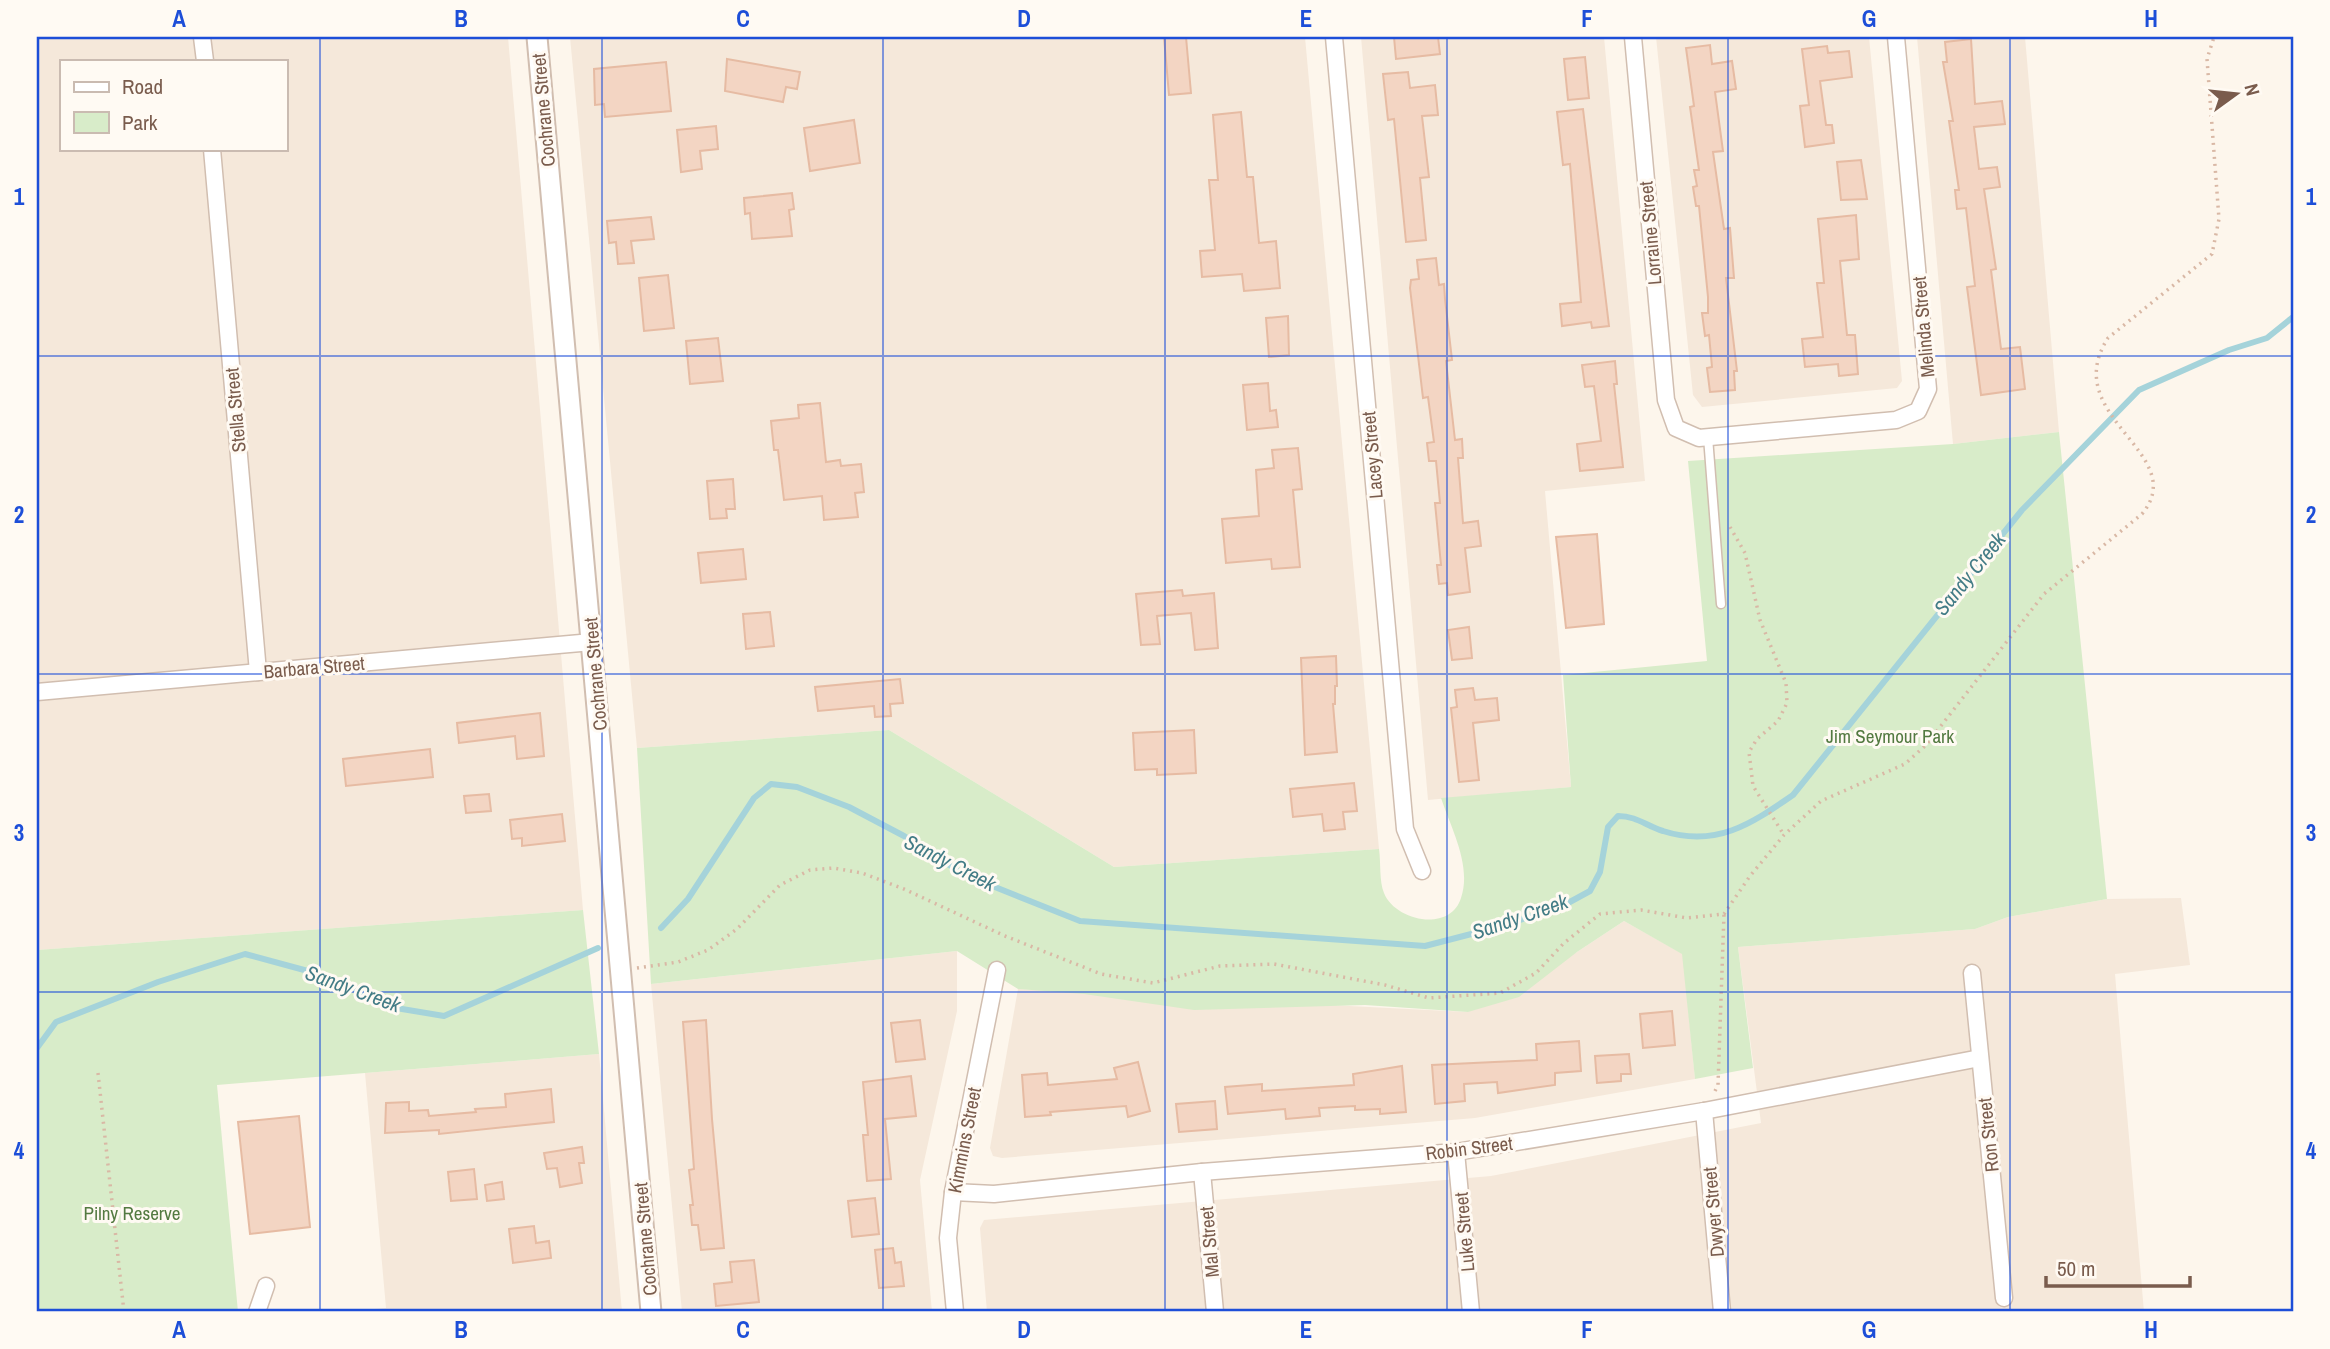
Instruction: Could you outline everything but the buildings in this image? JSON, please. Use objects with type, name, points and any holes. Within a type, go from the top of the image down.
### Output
[{"type":"street","points":[[202,37],[205,60]]},
{"type":"street","name":"Cochrane Street","points":[[537,37],[651,1312]]},
{"type":"street","name":"Lacey Street","points":[[1334,37],[1405,829],[1422,871]]},
{"type":"street","name":"Lorraine Street","points":[[1633,37],[1665,400],[1676,428]]},
{"type":"street","name":"Melinda Street","points":[[1676,428],[1699,438],[1896,420],[1918,411],[1928,389],[1896,37]]},
{"type":"street","name":"Stella Street","points":[[212,150],[258,672]]},
{"type":"street","name":"Barbara Street","points":[[37,692],[592,642]]},
{"type":"street","name":"Kimmins Street","points":[[955,1312],[948,1238],[953,1192],[997,970]]},
{"type":"street","name":"Ron Street","points":[[1972,973],[2004,1298]]},
{"type":"street","name":"Robin Street","points":[[953,1192],[994,1194],[1202,1172],[1456,1152],[1704,1111],[1980,1058]]},
{"type":"street","name":"Dwyer Street","points":[[1704,1111],[1722,1312]]},
{"type":"street","name":"Luke Street","points":[[1456,1152],[1471,1312]]},
{"type":"street","name":"Mal Street","points":[[1202,1172],[1215,1312]]},
{"type":"street","points":[[257,1312],[266,1286]]},
{"type":"lane","points":[[1708,437],[1721,604]]},
{"type":"path","points":[[1704,1111],[1718,1085],[1724,914],[1750,876],[1784,835],[1822,802],[1854,784],[1895,769],[1926,746],[2044,594],[2153,501],[2155,484],[2150,469],[2103,406],[2097,373],[2098,354],[2108,338],[2213,254],[2219,219],[2207,59],[2214,37]]},
{"type":"path","points":[[1727,523],[1745,553],[1760,620],[1786,683],[1787,704],[1778,721],[1757,738],[1749,752],[1753,786],[1784,835]]},
{"type":"path","points":[[621,965],[678,962],[708,950],[737,929],[780,885],[810,870],[833,868],[862,873],[904,889],[1005,936],[1101,974],[1153,983],[1220,966],[1274,964],[1385,985],[1429,998],[1500,993],[1536,973],[1564,943],[1600,914],[1641,910],[1687,918],[1724,914]]},
{"type":"path","points":[[98,1073],[124,1312]]},
{"type":"shaded area","points":[[37,37],[508,37],[583,910],[37,950]]},
{"type":"shaded area","points":[[570,37],[1305,37],[1379,849],[1114,867],[889,730],[637,748]]},
{"type":"shaded area","points":[[1361,37],[1604,37],[1645,481],[1545,491],[1571,787],[1428,800]]},
{"type":"shaded area","points":[[1656,37],[1869,37],[1902,381],[1897,388],[1702,407],[1693,395]]},
{"type":"shaded area","points":[[1917,37],[2025,37],[2059,432],[1953,444]]},
{"type":"shaded area","points":[[2181,898],[2190,965],[2115,974],[2144,1312],[987,1312],[980,1228],[984,1220],[1491,1176],[1761,1123],[1738,947],[1975,929],[2008,917],[2107,899]]},
{"type":"shaded area","points":[[1624,921],[1683,954],[1695,1079],[1475,1118],[1002,1158],[993,1156],[990,1148],[1018,989],[1468,1012],[1577,952]]},
{"type":"shaded area","points":[[957,951],[957,1011],[920,1180],[932,1312],[682,1312],[651,984]]},
{"type":"shaded area","points":[[599,1054],[622,1312],[340,1312],[386,1308],[365,1073]]},
{"type":"green space","name":"Jim Seymour Park","points":[[2059,432],[2107,899],[2008,917],[1975,929],[1738,947],[1753,1068],[1695,1079],[1682,954],[1624,921],[1577,952],[1519,997],[1468,1012],[1365,1005],[1194,1010],[1084,994],[1018,989],[957,951],[651,984],[637,748],[889,730],[1114,867],[1379,849],[1382,888],[1390,903],[1399,911],[1422,919],[1446,916],[1455,909],[1461,898],[1464,873],[1459,847],[1441,798],[1571,787],[1563,675],[1707,661],[1688,461],[1953,444]]},
{"type":"green space","name":"Pilny Reserve","points":[[583,910],[599,1054],[217,1085],[238,1312],[37,1312],[37,950]]},
{"type":"waterway","name":"Sandy Creek","points":[[661,928],[688,899],[754,798],[771,784],[797,787],[849,807],[904,836],[965,875],[1080,921],[1425,946],[1506,925],[1568,903],[1590,891],[1600,872],[1608,827],[1618,816],[1682,836],[1700,837],[1716,835],[1747,824],[1793,795],[2022,510],[2139,390],[2229,350],[2267,338],[2293,317]]},
{"type":"waterway","name":"Sandy Creek","points":[[37,1048],[56,1022],[158,982],[245,954],[330,977],[390,1007],[444,1016],[598,948]]}]
